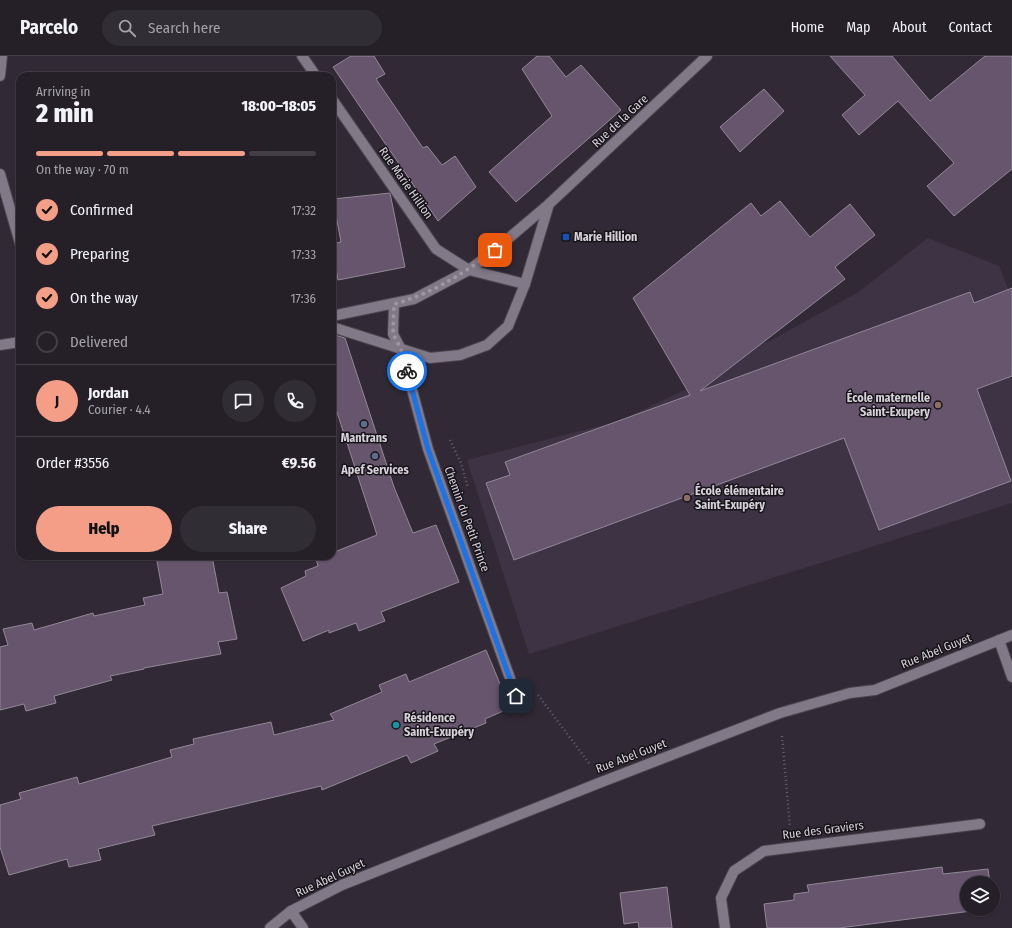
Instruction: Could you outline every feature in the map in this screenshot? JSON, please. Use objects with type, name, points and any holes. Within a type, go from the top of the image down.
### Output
[{"type":"street","points":[[0,76],[2,56]]},
{"type":"street","points":[[302,56],[313,72]]},
{"type":"street","name":"Rue de la Gare","points":[[336,315],[414,299],[469,270],[549,204],[708,56]]},
{"type":"street","name":"Rue Marie Hillion","points":[[336,105],[436,249],[469,270]]},
{"type":"street","points":[[0,174],[16,229]]},
{"type":"street","points":[[336,328],[430,358],[460,355],[487,345],[508,326],[525,284],[549,204]]},
{"type":"street","points":[[469,270],[525,284]]},
{"type":"street","points":[[394,304],[393,334],[401,349]]},
{"type":"street","points":[[0,345],[16,343]]},
{"type":"street","name":"Chemin du Petit Prince","points":[[401,349],[421,429],[516,696]]},
{"type":"street","name":"Rue Abel Guyet","points":[[270,928],[292,911],[342,885],[780,713],[850,693],[875,690],[1012,635]]},
{"type":"street","points":[[999,640],[1012,677]]},
{"type":"street","name":"Rue des Graviers","points":[[725,928],[721,898],[734,871],[764,850],[980,824]]},
{"type":"street","points":[[292,911],[303,928]]},
{"type":"path","points":[[536,693],[592,766]]},
{"type":"path","points":[[780,713],[792,847]]},
{"type":"shaded area","name":"École élémentaire Saint-Exupéry","points":[[928,238],[999,266],[1012,299],[1012,503],[529,654],[467,460],[619,421],[687,389],[760,335],[766,343],[857,293]]},
{"type":"building","points":[[351,56],[374,56],[385,74],[376,79],[423,148],[427,146],[442,165],[455,156],[476,187],[438,221],[333,67]]},
{"type":"building","points":[[537,56],[549,56],[566,77],[581,65],[621,110],[516,202],[489,172],[552,116],[522,69]]},
{"type":"building","points":[[830,56],[892,56],[930,101],[985,56],[1012,56],[1012,169],[954,216],[927,186],[954,163],[898,101],[859,135],[842,115],[865,95]]},
{"type":"building","points":[[764,89],[784,111],[740,152],[720,127]]},
{"type":"building","points":[[390,193],[405,267],[338,280],[336,268],[336,243],[341,242],[336,215],[336,199]]},
{"type":"building","points":[[780,201],[810,237],[850,204],[875,235],[835,267],[845,279],[700,391],[970,292],[974,303],[1012,288],[1012,376],[977,389],[1011,481],[879,530],[844,438],[514,560],[486,483],[510,475],[505,462],[690,395],[633,298],[751,203],[761,216]]},
{"type":"building","points":[[336,335],[345,338],[394,487],[413,533],[436,525],[459,582],[381,612],[385,621],[359,631],[356,623],[329,633],[329,630],[303,641],[281,588],[306,576],[305,571],[318,566],[316,560],[336,560],[336,551],[377,535],[336,409]]},
{"type":"building","points":[[157,560],[213,560],[219,593],[227,592],[237,639],[218,642],[221,654],[144,668],[110,676],[112,680],[54,696],[56,703],[26,711],[24,704],[0,710],[0,647],[8,645],[3,629],[32,623],[34,630],[93,613],[94,616],[145,605],[143,598],[163,594]]},
{"type":"building","points":[[486,650],[510,708],[485,719],[486,723],[434,744],[438,751],[411,763],[407,755],[322,790],[321,786],[152,826],[155,835],[98,849],[101,860],[69,867],[67,859],[9,875],[0,847],[0,805],[21,799],[19,793],[77,777],[79,784],[172,757],[170,750],[194,744],[193,739],[271,722],[274,735],[334,720],[330,714],[382,692],[379,685],[406,674],[409,682]]},
{"type":"building","points":[[942,867],[943,874],[988,869],[989,876],[960,876],[960,912],[839,928],[767,928],[764,904],[794,900],[794,894],[809,892],[807,885]]},
{"type":"building","points":[[667,887],[672,928],[639,928],[638,922],[624,924],[620,893]]},
{"type":"way so far","points":[[407,371],[401,349],[393,334],[394,304],[414,299],[469,270],[495,250]]},
{"type":"place","name":"Marie Hillion","points":[[566,237]]},
{"type":"place","name":"École maternelle Saint-Exupery","points":[[938,405]]},
{"type":"place","name":"Mantrans","points":[[364,424]]},
{"type":"place","name":"Apef Services","points":[[375,456]]},
{"type":"place","name":"École élémentaire Saint-Exupéry","points":[[687,498]]},
{"type":"place","name":"Résidence Saint-Exupéry","points":[[396,725]]},
{"type":"route","points":[[407,371],[421,429],[516,696]]}]
